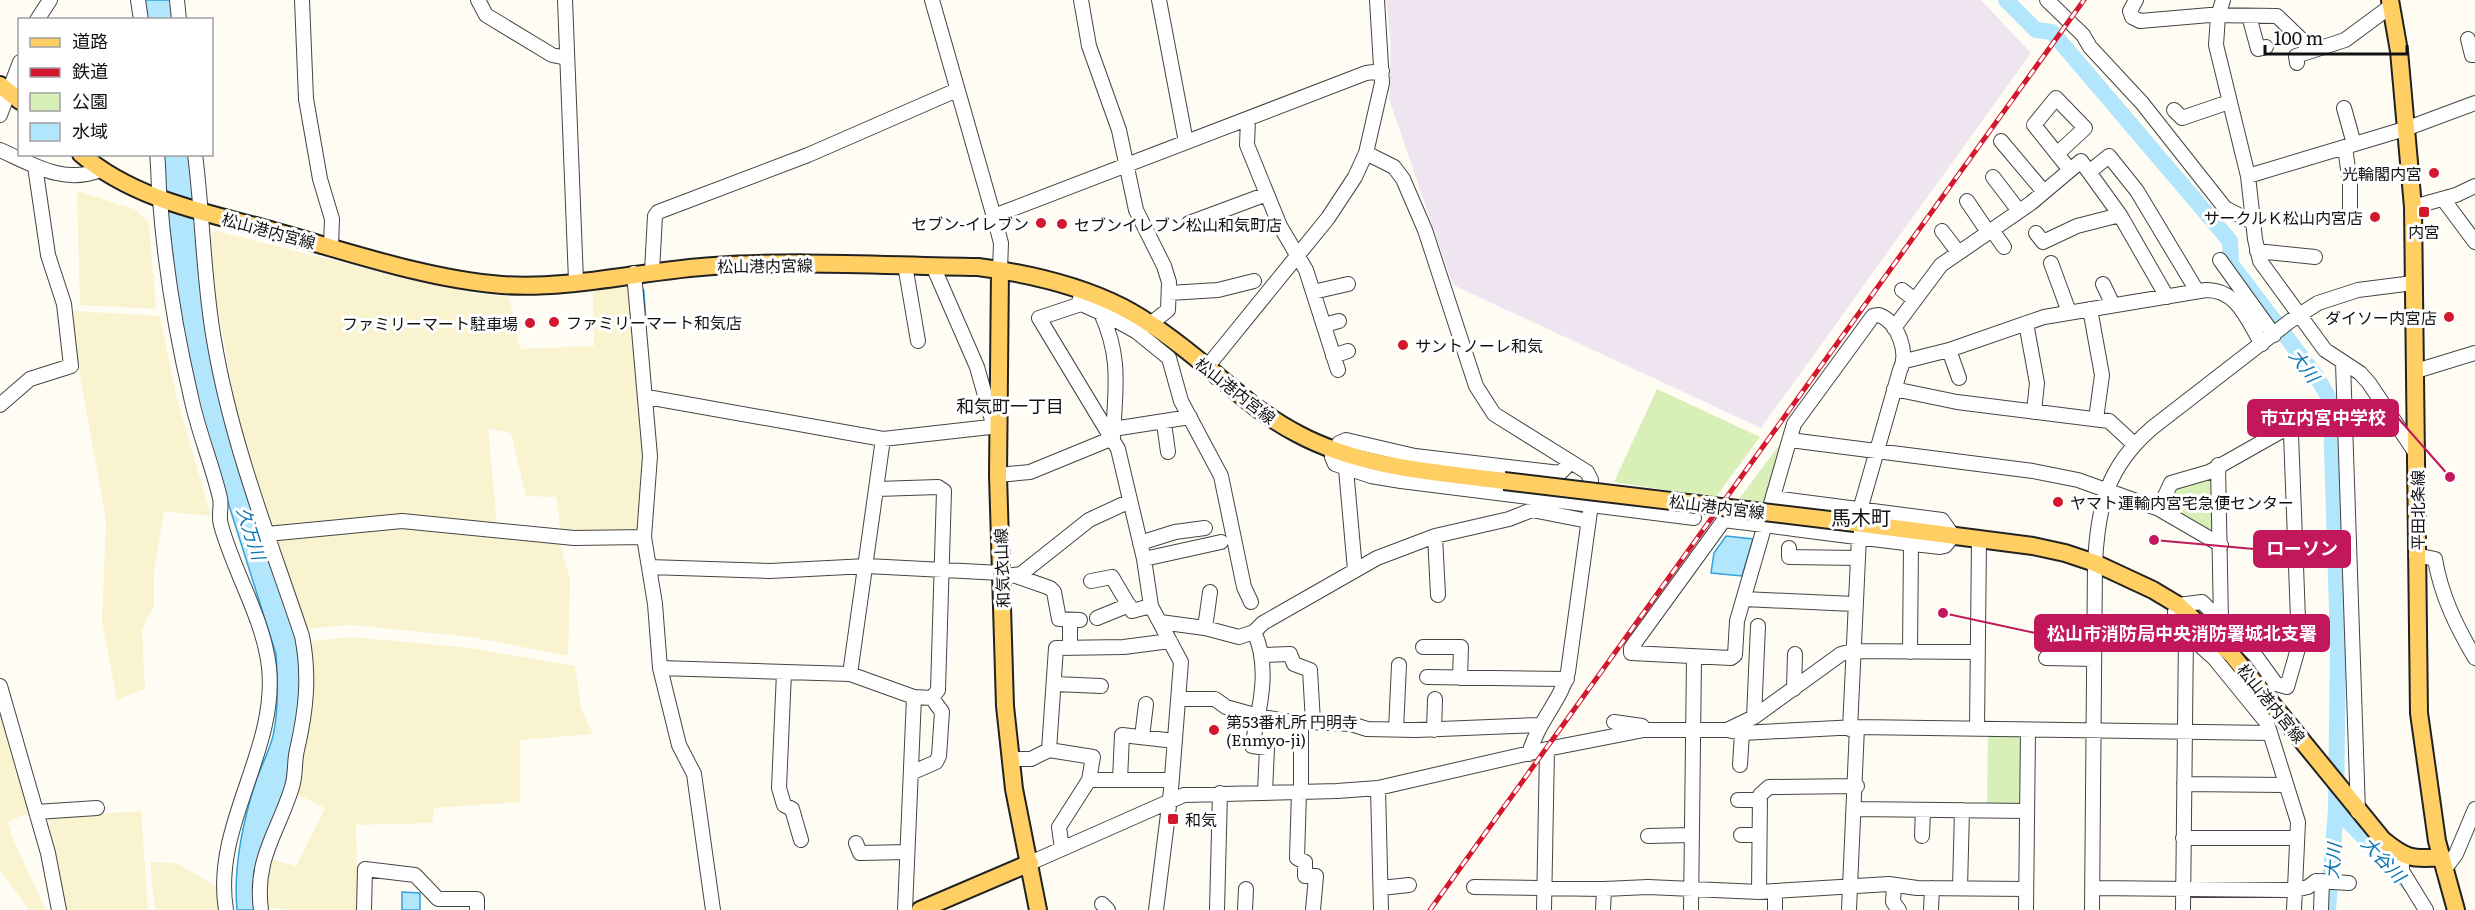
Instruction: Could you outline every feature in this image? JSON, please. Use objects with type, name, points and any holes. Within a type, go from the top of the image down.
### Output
[{"type":"main road","name":"平田北条線","points":[[2390,3],[2408,128],[2413,207],[2419,714],[2426,776],[2443,864],[2457,910]]},
{"type":"main road","name":"松山港内宮線","points":[[83,156],[100,170],[129,187],[200,211],[471,282],[505,285],[576,281],[652,271],[783,263],[933,266],[1000,270],[1058,283],[1081,298],[1121,307],[1207,367],[1257,410],[1298,434],[1334,451],[1394,466],[2044,548],[2095,563],[2153,590],[2178,605],[2232,655],[2358,812],[2383,840],[2402,856]]},
{"type":"main road","name":"和気衣山線","points":[[1000,270],[996,426],[1005,575],[1005,706],[1010,759],[1038,910]]},
{"type":"main road","points":[[2402,856],[2443,864]]},
{"type":"main road","points":[[920,910],[1030,864]]},
{"type":"street","points":[[38,18],[49,0],[61,0]]},
{"type":"street","points":[[138,0],[141,18]]},
{"type":"street","points":[[177,0],[179,18]]},
{"type":"street","points":[[302,0],[306,99],[320,179],[332,219],[330,246]]},
{"type":"street","points":[[478,0],[486,15],[552,55],[567,58]]},
{"type":"street","points":[[565,0],[576,281]]},
{"type":"street","points":[[932,0],[1001,243],[1000,270]]},
{"type":"street","points":[[1081,0],[1089,46],[1119,130],[1136,210],[1164,266],[1169,282],[1168,310],[1149,325]]},
{"type":"street","points":[[1159,0],[1186,142]]},
{"type":"street","points":[[1207,367],[1299,255],[1342,198],[1366,153],[1379,104],[1382,71],[1377,0]]},
{"type":"street","points":[[2047,0],[2083,35],[2090,47],[2142,103],[2225,208],[2253,222]]},
{"type":"street","points":[[2136,0],[2130,11],[2132,17],[2140,21],[2217,16],[2277,16],[2305,43],[2307,52]]},
{"type":"street","points":[[2223,0],[2217,16],[2216,45],[2248,176],[2257,251],[2265,271],[2295,318],[2325,350],[2360,373],[2373,387],[2417,455]]},
{"type":"street","points":[[2297,63],[2296,56],[2345,40],[2390,3]]},
{"type":"street","points":[[2249,16],[2258,49],[2265,47]]},
{"type":"street","points":[[2468,39],[2472,55],[2475,54]]},
{"type":"street","points":[[0,115],[18,68]]},
{"type":"street","points":[[993,216],[1366,73],[1382,71]]},
{"type":"street","points":[[652,271],[655,216],[658,212],[808,155],[957,90]]},
{"type":"street","points":[[2174,110],[2182,118],[2229,102]]},
{"type":"street","points":[[2248,176],[2408,128],[2475,103]]},
{"type":"street","points":[[2344,108],[2349,146],[2350,216]]},
{"type":"street","points":[[1248,119],[1247,145],[1280,226],[1299,255],[1338,370]]},
{"type":"street","points":[[2001,141],[2044,192]]},
{"type":"street","points":[[0,150],[35,166],[69,176],[87,176],[100,170]]},
{"type":"street","points":[[1366,153],[1394,167],[1403,179],[1425,230],[1476,386],[1483,400],[1494,414],[1587,472],[1591,480],[1591,504],[1567,679],[1539,725],[1529,754]]},
{"type":"street","points":[[2056,154],[2070,170]]},
{"type":"street","points":[[157,156],[177,330],[191,399],[220,500],[220,523],[265,643],[269,668],[270,709],[242,794],[230,842],[223,887],[226,910]]},
{"type":"street","points":[[195,156],[202,254],[214,341],[234,431],[302,636],[307,696],[292,788],[261,863],[259,889],[261,910]]},
{"type":"street","points":[[2089,172],[2109,156],[2137,191],[2197,291]]},
{"type":"street","points":[[1894,328],[1941,265],[2019,211],[2081,161],[2120,215],[2167,297]]},
{"type":"street","points":[[0,405],[30,379],[71,366],[64,303],[48,255],[35,166]]},
{"type":"street","points":[[1992,177],[2019,211]]},
{"type":"street","points":[[2413,207],[2443,199],[2475,186]]},
{"type":"street","points":[[1189,223],[1267,194]]},
{"type":"street","points":[[2443,199],[2475,242]]},
{"type":"street","points":[[1967,201],[2004,247]]},
{"type":"street","points":[[2036,233],[2043,242],[2077,226],[2120,215]]},
{"type":"street","points":[[1942,231],[1958,252]]},
{"type":"street","points":[[2257,251],[2315,257]]},
{"type":"street","points":[[2220,260],[2275,334]]},
{"type":"street","points":[[2051,264],[2069,312]]},
{"type":"street","points":[[905,266],[918,341]]},
{"type":"street","points":[[646,397],[883,440],[996,426],[977,368],[933,266]]},
{"type":"street","points":[[634,273],[650,456],[644,537],[650,567],[660,668],[679,745],[694,774],[713,910]]},
{"type":"street","points":[[1169,293],[1210,292],[1254,281]]},
{"type":"street","points":[[2092,910],[2095,563],[2099,519],[2107,489],[2118,464],[2134,444],[2295,318],[2336,295],[2413,283]]},
{"type":"street","points":[[1313,292],[1348,284]]},
{"type":"street","points":[[2103,284],[2113,305]]},
{"type":"street","points":[[1902,290],[1915,300]]},
{"type":"street","points":[[1905,361],[1948,350],[2026,322],[2069,312],[2197,291],[2221,290],[2230,295],[2262,344]]},
{"type":"street","points":[[1113,433],[1039,318],[1081,298],[1101,313],[1137,333],[1169,358],[1181,401],[1221,476],[1244,587],[1251,603]]},
{"type":"street","points":[[2090,309],[2102,375],[2096,419]]},
{"type":"street","points":[[1101,313],[1111,336],[1117,364],[1113,433],[1144,559],[1150,606],[1181,662],[1172,780],[1156,910]]},
{"type":"street","points":[[1849,910],[1857,786],[1853,651],[1858,523],[1894,389],[1905,361],[1905,352],[1894,328],[1884,316],[1873,316],[1797,421],[1790,440],[1774,498],[1765,526],[1737,621],[1736,654],[1731,658],[1635,655],[1631,648],[1724,520],[1765,526],[1858,523]]},
{"type":"street","points":[[1324,325],[1339,321]]},
{"type":"street","points":[[2026,322],[2037,383],[2034,412]]},
{"type":"street","points":[[1948,350],[1959,378]]},
{"type":"street","points":[[1333,356],[1348,351]]},
{"type":"street","points":[[2415,371],[2475,353]]},
{"type":"street","points":[[2343,363],[2358,812]]},
{"type":"street","points":[[1894,389],[1957,402],[2096,419],[2113,423],[2134,444]]},
{"type":"street","points":[[998,475],[1030,472],[1113,433],[1190,417]]},
{"type":"street","points":[[1164,423],[1168,452]]},
{"type":"street","points":[[2159,509],[2171,483],[2200,476],[2284,430],[2291,434],[2299,645],[2287,687],[2276,684],[2254,655],[2202,602],[2178,605],[2175,612],[2176,624],[2214,658],[2267,723],[2284,785],[2298,822],[2294,910]]},
{"type":"street","points":[[850,674],[883,440]]},
{"type":"street","points":[[1570,463],[1560,473],[1415,456],[1346,440],[1339,443],[1332,457],[1335,464],[1346,469],[1401,481],[1694,518]]},
{"type":"street","points":[[1790,440],[2033,471],[2107,489],[2159,509],[2221,545]]},
{"type":"street","points":[[2218,465],[2221,621]]},
{"type":"street","points":[[1346,469],[1355,570]]},
{"type":"street","points":[[877,489],[938,487],[944,491],[938,690],[933,698]]},
{"type":"street","points":[[1774,498],[1858,523],[1911,544],[1940,547],[1945,546],[1953,536]]},
{"type":"street","points":[[1005,575],[1030,568],[1089,520],[1130,501]]},
{"type":"street","points":[[1160,622],[1205,628],[1239,637],[1254,632],[1263,623],[1377,558],[1435,536],[1509,519],[1532,510],[1588,521]]},
{"type":"street","points":[[267,534],[402,521],[574,538],[644,537]]},
{"type":"street","points":[[1140,543],[1175,532],[1205,528]]},
{"type":"street","points":[[1435,536],[1438,595]]},
{"type":"street","points":[[1977,729],[1979,539]]},
{"type":"street","points":[[1144,559],[1221,542]]},
{"type":"street","points":[[1910,652],[1911,544]]},
{"type":"street","points":[[1789,548],[1789,557],[1857,558]]},
{"type":"street","points":[[2416,555],[2435,559],[2439,580],[2453,620],[2475,658]]},
{"type":"street","points":[[650,567],[770,571],[867,566],[1005,575],[1050,588],[1054,592],[1059,619],[1075,620],[1070,648]]},
{"type":"street","points":[[1091,581],[1112,577],[1132,611],[1150,606]]},
{"type":"street","points":[[1205,628],[1210,592]]},
{"type":"street","points":[[1744,599],[1854,604]]},
{"type":"street","points":[[1097,618],[1129,605]]},
{"type":"street","points":[[1754,717],[1758,626]]},
{"type":"street","points":[[1254,632],[1262,655],[1258,716],[1252,746],[1267,748],[1265,792]]},
{"type":"street","points":[[2183,910],[2186,633]]},
{"type":"street","points":[[1049,750],[1056,648],[1124,647],[1170,641]]},
{"type":"street","points":[[1423,647],[1461,647],[1460,678]]},
{"type":"street","points":[[1728,730],[1754,717],[1841,654],[1853,651],[1977,652]]},
{"type":"street","points":[[1262,655],[1290,654],[1294,664],[1310,670],[1297,858],[1305,862],[1305,876],[1316,876],[1313,910]]},
{"type":"street","points":[[1794,689],[1795,654]]},
{"type":"street","points":[[1691,910],[1694,658]]},
{"type":"street","points":[[2046,658],[2094,659]]},
{"type":"street","points":[[1396,730],[1399,665]]},
{"type":"street","points":[[660,668],[850,674],[914,697],[933,698]]},
{"type":"street","points":[[784,672],[778,751],[779,788],[784,805],[792,809],[801,840]]},
{"type":"street","points":[[1427,677],[1567,679]]},
{"type":"street","points":[[1055,684],[1101,686]]},
{"type":"street","points":[[0,686],[2,703],[48,853],[59,910]]},
{"type":"street","points":[[905,910],[914,697]]},
{"type":"street","points":[[911,773],[936,762],[939,756],[942,712],[933,698]]},
{"type":"street","points":[[1178,699],[1215,699],[1226,707],[1258,716],[1396,730],[1539,725]]},
{"type":"street","points":[[1434,729],[1435,699]]},
{"type":"street","points":[[1142,738],[1146,704]]},
{"type":"street","points":[[1614,722],[1643,726],[1644,730]]},
{"type":"street","points":[[1030,864],[1184,795],[1378,788],[1546,749],[1644,730],[1728,730],[1742,733],[1854,728],[2270,733]]},
{"type":"street","points":[[2026,910],[2028,730]]},
{"type":"street","points":[[1740,765],[1742,733]]},
{"type":"street","points":[[1120,780],[1122,735],[1175,741]]},
{"type":"street","points":[[1544,910],[1546,749]]},
{"type":"street","points":[[1010,759],[1031,759],[1049,750],[1093,757],[1089,780],[1059,827],[1062,849]]},
{"type":"street","points":[[1089,780],[1172,780]]},
{"type":"street","points":[[2184,784],[2284,785]]},
{"type":"street","points":[[1759,892],[1762,790],[1769,786],[1857,786]]},
{"type":"street","points":[[1378,788],[1381,910]]},
{"type":"street","points":[[1217,910],[1220,793]]},
{"type":"street","points":[[1738,800],[1760,800]]},
{"type":"street","points":[[36,812],[97,807]]},
{"type":"street","points":[[2443,864],[2456,854],[2475,808]]},
{"type":"street","points":[[1855,809],[2027,811]]},
{"type":"street","points":[[1922,836],[1923,810]]},
{"type":"street","points":[[1960,888],[1962,810]]},
{"type":"street","points":[[1648,836],[1691,835]]},
{"type":"street","points":[[1741,835],[1759,835]]},
{"type":"street","points":[[2183,838],[2297,838]]},
{"type":"street","points":[[856,843],[860,853],[908,852]]},
{"type":"street","points":[[2402,856],[2402,871],[2426,910]]},
{"type":"street","points":[[364,910],[364,868],[416,875],[438,899],[477,899],[477,910]]},
{"type":"street","points":[[2093,888],[2295,890],[2334,882],[2321,910]]},
{"type":"street","points":[[1381,888],[1409,885]]},
{"type":"street","points":[[1474,887],[1604,889],[1648,887],[1759,892],[1851,885],[2026,889]]},
{"type":"street","points":[[1894,885],[1893,902],[1899,910]]},
{"type":"street","points":[[1931,910],[1932,888]]},
{"type":"street","points":[[1245,910],[1246,889]]},
{"type":"street","points":[[1603,910],[1604,889]]},
{"type":"street","points":[[1775,891],[1775,910]]},
{"type":"shaded area","points":[[1386,0],[1981,0],[2031,53],[1761,428],[1453,285],[1389,99],[1391,44]]},
{"type":"shaded area","points":[[77,191],[137,210],[149,224],[156,309],[80,305]]},
{"type":"shaded area","points":[[217,231],[382,273],[471,293],[509,297],[520,349],[594,346],[593,291],[628,286],[643,446],[644,488],[639,532],[561,530],[556,497],[526,496],[511,433],[488,428],[497,525],[409,514],[272,528],[250,462],[235,403],[209,260],[211,234]]},
{"type":"shaded area","points":[[73,311],[160,316],[177,399],[211,516],[164,511],[154,572],[154,605],[142,630],[145,689],[117,700],[102,622],[106,520],[72,332]]},
{"type":"shaded area","points":[[410,525],[559,542],[570,579],[568,656],[471,637],[351,625],[304,629],[277,537]]},
{"type":"shaded area","points":[[351,637],[471,648],[575,666],[581,708],[593,734],[520,740],[520,802],[434,808],[432,823],[356,825],[358,910],[290,910],[265,907],[270,859],[296,866],[325,808],[298,795],[313,698],[311,641]]},
{"type":"shaded area","points":[[0,715],[29,812],[8,822],[13,839],[46,910],[29,910],[0,870]]},
{"type":"shaded area","points":[[141,811],[148,910],[63,910],[48,817]]},
{"type":"shaded area","points":[[150,862],[177,863],[220,889],[220,910],[155,910]]},
{"type":"green space","points":[[1657,389],[1760,437],[1715,498],[1614,482]]},
{"type":"green space","points":[[1792,428],[1770,505],[1739,499]]},
{"type":"green space","points":[[2212,476],[2214,534],[2164,507],[2174,485]]},
{"type":"green space","points":[[1988,736],[2020,737],[2024,740],[2023,802],[2019,806],[1987,806]]},
{"type":"water","points":[[142,0],[171,0],[173,18],[145,18]]},
{"type":"water","name":"久万川","points":[[161,156],[190,156],[210,344],[296,631],[302,670],[301,707],[286,784],[254,871],[255,910],[237,910],[236,878],[250,799],[275,726],[278,695],[276,654],[195,398],[180,317]]},
{"type":"water","points":[[1726,536],[1753,539],[1742,576],[1711,573],[1714,553]]},
{"type":"water","points":[[402,892],[420,893],[420,910],[402,910]]},
{"type":"waterway","name":"大川","points":[[2006,0],[2036,30],[2052,32],[2230,241],[2231,264],[2316,376],[2328,396],[2331,416],[2338,643],[2336,809],[2328,910]]},
{"type":"waterway","points":[[643,290],[645,318]]},
{"type":"waterway","name":"大谷川","points":[[2336,809],[2411,886]]},
{"type":"railway","points":[[1430,910],[2084,0]]},
{"type":"place","name":"光輪閣内宮","points":[[2434,173]]},
{"type":"place","name":"内宮","points":[[2424,212]]},
{"type":"place","name":"サークルＫ松山内宮店","points":[[2375,217]]},
{"type":"place","name":"セブン-イレブン","points":[[1041,223]]},
{"type":"place","name":"セブンイレブン松山和気町店","points":[[1062,224]]},
{"type":"place","name":"ダイソー内宮店","points":[[2449,317]]},
{"type":"place","name":"ファミリーマート和気店","points":[[554,322]]},
{"type":"place","name":"ファミリーマート駐車場","points":[[530,323]]},
{"type":"place","name":"サントノーレ和気","points":[[1403,345]]},
{"type":"place","name":"市立内宮中学校","points":[[2450,477]]},
{"type":"place","name":"ヤマト運輸内宮宅急便センター","points":[[2058,502]]},
{"type":"place","name":"ローソン","points":[[2154,540]]},
{"type":"place","name":"松山市消防局中央消防署城北支署","points":[[1943,613]]},
{"type":"place","name":"第53番札所 円明寺 (Enmyo-ji)","points":[[1214,730]]},
{"type":"place","name":"和気","points":[[1173,819]]},
{"type":"district","name":"和気町一丁目","points":[[1010,405]]},
{"type":"district","name":"馬木町","points":[[1861,516]]}]
